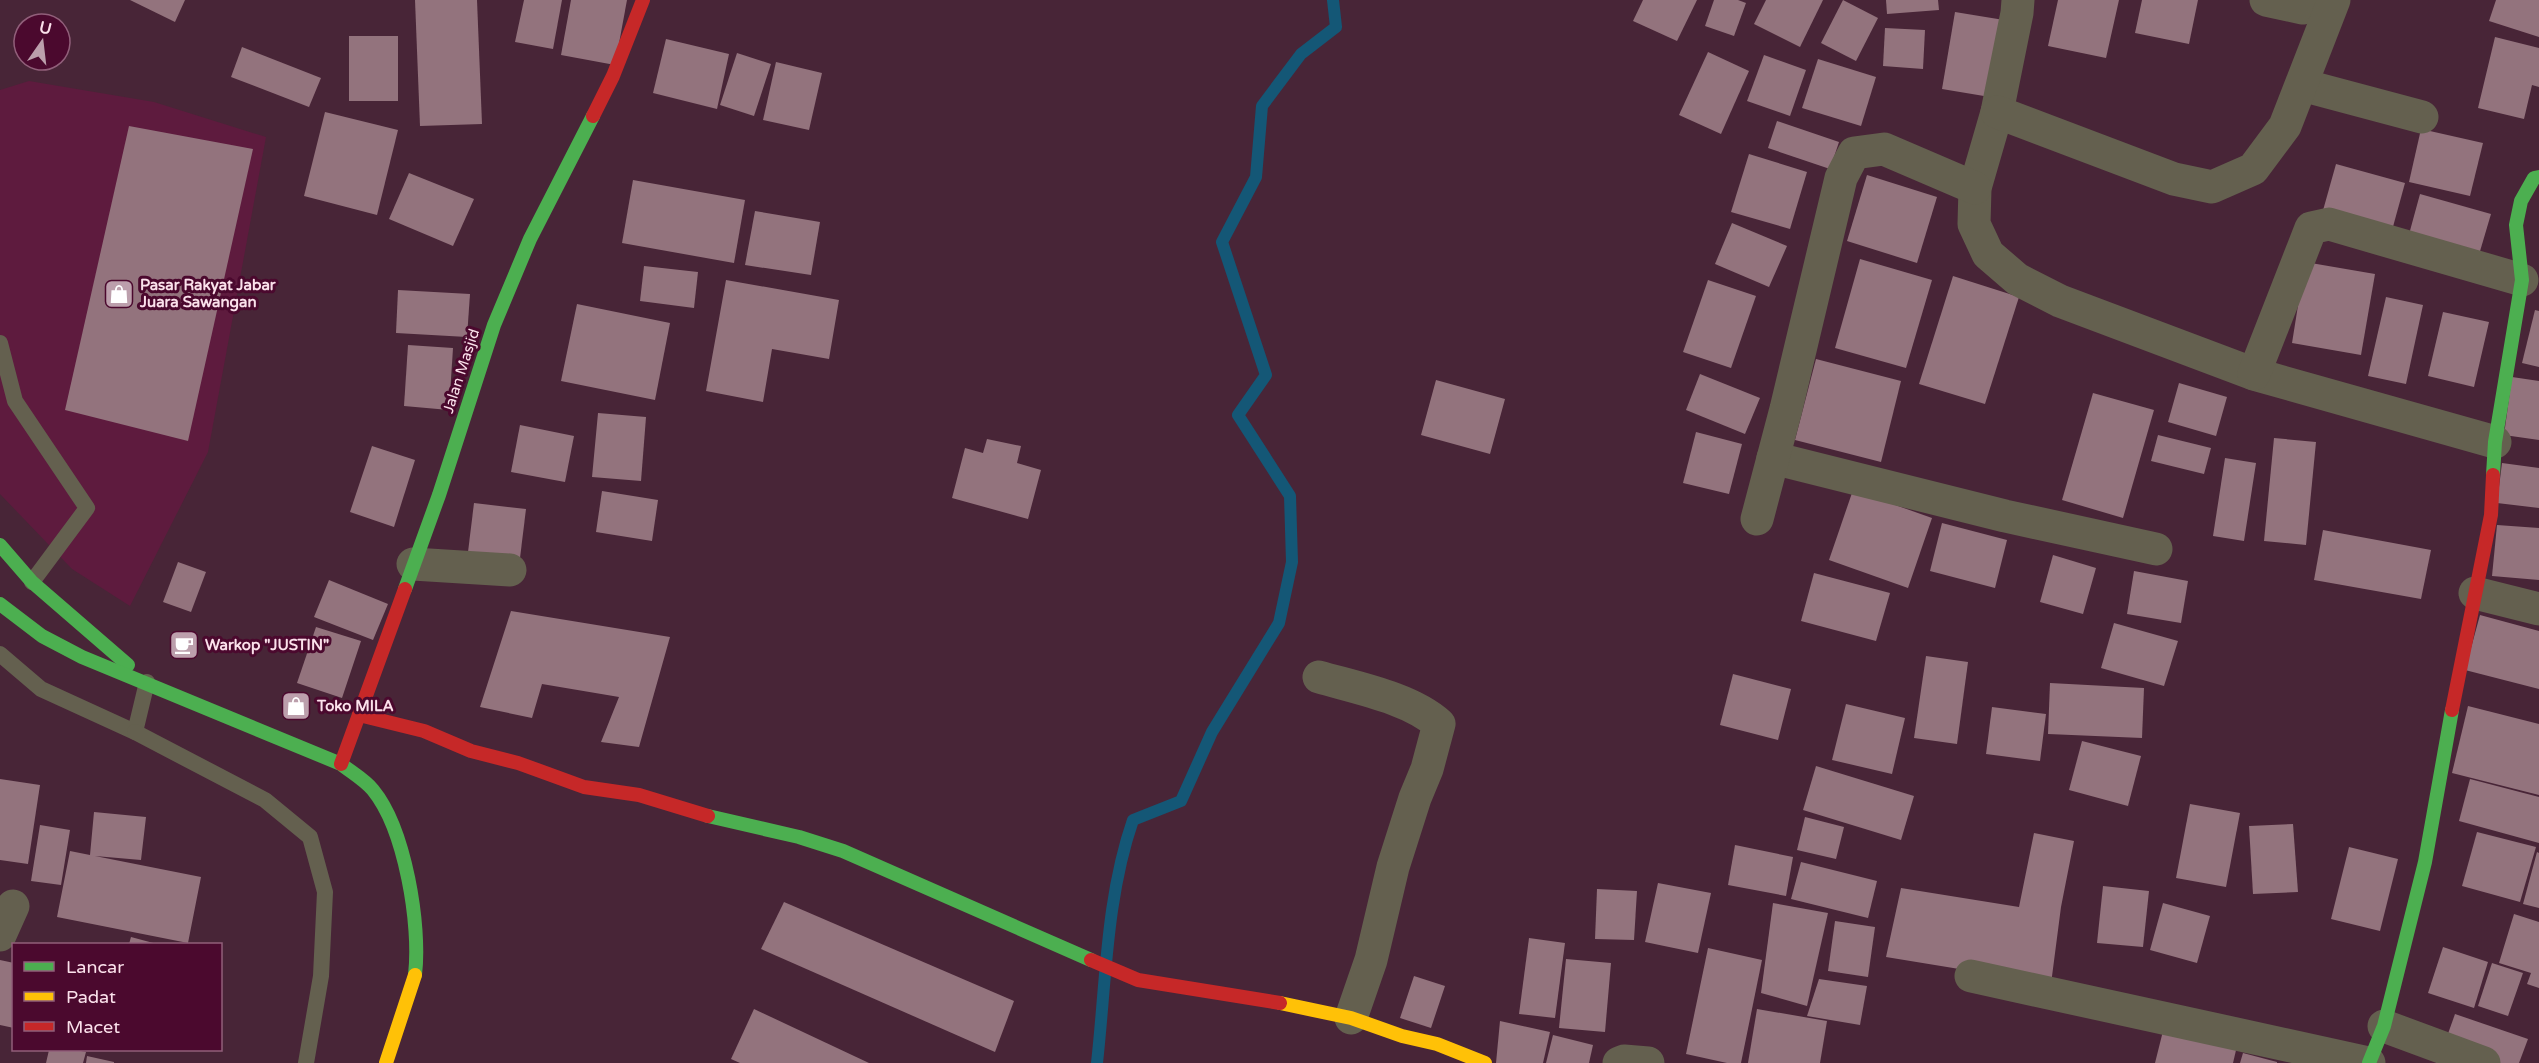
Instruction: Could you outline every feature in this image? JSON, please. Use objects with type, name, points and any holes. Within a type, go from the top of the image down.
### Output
[{"type":"street","name":"Jalan Masjid","points":[[341,764],[439,495],[494,325],[530,239],[552,201],[613,76],[643,0]]},
{"type":"street","points":[[2018,0],[1997,112],[1975,188],[1974,224],[1988,254],[2017,279],[2060,302],[2254,374],[2495,442]]},
{"type":"street","points":[[2266,0],[2303,8]]},
{"type":"street","points":[[1997,112],[2174,179],[2212,187],[2253,169],[2285,126],[2334,0]]},
{"type":"street","points":[[2302,85],[2422,117]]},
{"type":"street","points":[[1757,519],[1841,178],[1854,153],[1884,149],[1975,188]]},
{"type":"street","points":[[1971,976],[2369,1063],[2384,1026],[2425,862],[2461,660],[2491,515],[2495,442],[2522,280],[2516,225],[2521,201],[2534,178],[2539,177]]},
{"type":"street","points":[[2254,374],[2311,228],[2329,224],[2522,280]]},
{"type":"street","points":[[1773,458],[2005,516],[2156,549]]},
{"type":"street","points":[[0,545],[32,582],[147,682]]},
{"type":"street","points":[[413,564],[510,570]]},
{"type":"street","points":[[32,582],[4,607],[42,636],[341,764],[373,789],[394,825],[414,906],[416,973],[386,1063]]},
{"type":"street","points":[[2475,593],[2539,609]]},
{"type":"street","points":[[1319,677],[1409,705],[1429,715],[1439,724],[1427,769],[1415,798],[1393,867],[1371,960],[1351,1018]]},
{"type":"street","points":[[359,715],[423,731],[471,752],[518,763],[584,787],[639,795],[689,812],[799,837],[843,851],[1138,980],[1279,1003],[1351,1018],[1402,1036],[1437,1044],[1485,1063]]},
{"type":"street","points":[[0,935],[13,906]]},
{"type":"street","points":[[2384,1026],[2484,1063]]},
{"type":"street","points":[[1619,1063],[1624,1061],[1648,1063]]},
{"type":"lane","points":[[0,343],[15,401],[87,508],[32,582]]},
{"type":"lane","points":[[0,654],[40,689],[135,732],[265,800],[310,837],[325,892],[321,976],[306,1063]]},
{"type":"lane","points":[[135,732],[147,682]]},
{"type":"shaded area","name":"Pasar Rakyat Jabar Juara Sawangan","points":[[29,81],[154,102],[266,137],[208,452],[130,606],[72,569],[0,494],[0,90]]},
{"type":"building","points":[[130,0],[185,0],[175,22]]},
{"type":"building","points":[[415,0],[477,0],[482,124],[420,126]]},
{"type":"building","points":[[524,0],[562,0],[553,49],[515,42]]},
{"type":"building","points":[[571,0],[627,0],[615,65],[561,55]]},
{"type":"building","points":[[1643,0],[1697,0],[1677,41],[1633,21]]},
{"type":"building","points":[[1714,0],[1738,0],[1746,3],[1734,36],[1705,26]]},
{"type":"building","points":[[1766,0],[1823,0],[1800,47],[1754,24]]},
{"type":"building","points":[[1843,0],[1878,18],[1856,61],[1821,43]]},
{"type":"building","points":[[1886,0],[1938,0],[1939,10],[1887,14]]},
{"type":"building","points":[[2058,0],[2119,0],[2106,58],[2048,46]]},
{"type":"building","points":[[2142,0],[2198,0],[2189,44],[2135,33]]},
{"type":"building","points":[[2496,0],[2539,0],[2539,37],[2489,21]]},
{"type":"building","points":[[1955,12],[2010,21],[1996,98],[1942,89]]},
{"type":"building","points":[[1885,28],[1925,30],[1923,69],[1883,66]]},
{"type":"building","points":[[349,36],[398,36],[398,101],[349,101]]},
{"type":"building","points":[[2495,37],[2539,48],[2539,87],[2532,85],[2524,119],[2478,108]]},
{"type":"building","points":[[666,39],[729,54],[717,109],[653,93]]},
{"type":"building","points":[[242,47],[321,78],[309,107],[231,77]]},
{"type":"building","points":[[1708,52],[1749,71],[1721,134],[1679,115]]},
{"type":"building","points":[[737,53],[771,64],[754,116],[720,105]]},
{"type":"building","points":[[1764,55],[1806,70],[1790,116],[1747,101]]},
{"type":"building","points":[[1818,59],[1876,77],[1861,126],[1802,108]]},
{"type":"building","points":[[776,62],[822,73],[809,130],[763,120]]},
{"type":"building","points":[[325,112],[398,130],[377,215],[304,196]]},
{"type":"building","points":[[1777,121],[1839,142],[1830,169],[1768,148]]},
{"type":"building","points":[[129,126],[253,149],[188,441],[65,410]]},
{"type":"building","points":[[2421,129],[2483,143],[2470,196],[2409,182]]},
{"type":"building","points":[[1749,154],[1807,172],[1790,229],[1731,212]]},
{"type":"building","points":[[2336,164],[2405,183],[2391,234],[2322,214]]},
{"type":"building","points":[[409,173],[474,199],[453,246],[389,219]]},
{"type":"building","points":[[1867,175],[1937,197],[1917,263],[1847,241]]},
{"type":"building","points":[[633,180],[745,200],[734,263],[622,243]]},
{"type":"building","points":[[2420,194],[2491,214],[2478,258],[2408,238]]},
{"type":"building","points":[[755,211],[820,222],[811,275],[745,265]]},
{"type":"building","points":[[1732,223],[1787,246],[1769,287],[1715,264]]},
{"type":"building","points":[[1860,259],[1932,280],[1906,368],[1835,348]]},
{"type":"building","points":[[2305,262],[2375,274],[2361,355],[2292,343]]},
{"type":"building","points":[[644,266],[698,272],[694,308],[640,301]]},
{"type":"building","points":[[1953,276],[2019,297],[1985,404],[1919,384]]},
{"type":"building","points":[[726,280],[839,300],[829,359],[772,349],[763,402],[706,391]]},
{"type":"building","points":[[1708,280],[1756,296],[1731,368],[1683,352]]},
{"type":"building","points":[[398,290],[470,294],[467,337],[396,333]]},
{"type":"building","points":[[2386,297],[2423,305],[2406,384],[2368,376]]},
{"type":"building","points":[[577,304],[670,323],[655,400],[561,381]]},
{"type":"building","points":[[2535,310],[2539,311],[2539,367],[2522,363]]},
{"type":"building","points":[[2443,312],[2489,322],[2474,387],[2428,376]]},
{"type":"building","points":[[408,345],[453,348],[449,410],[404,406]]},
{"type":"building","points":[[1816,359],[1901,381],[1881,462],[1795,440]]},
{"type":"building","points":[[1700,374],[1760,398],[1745,434],[1686,410]]},
{"type":"building","points":[[2512,377],[2539,381],[2539,440],[2504,435]]},
{"type":"building","points":[[1436,380],[1505,399],[1490,454],[1421,435]]},
{"type":"building","points":[[2179,383],[2227,397],[2216,436],[2168,422]]},
{"type":"building","points":[[2093,393],[2154,410],[2123,518],[2062,500]]},
{"type":"building","points":[[598,413],[646,417],[641,481],[592,477]]},
{"type":"building","points":[[520,425],[574,436],[565,482],[511,472]]},
{"type":"building","points":[[1696,432],[1742,444],[1729,494],[1683,483]]},
{"type":"building","points":[[2158,435],[2211,448],[2204,474],[2151,461]]},
{"type":"building","points":[[2274,438],[2316,442],[2306,545],[2264,541]]},
{"type":"building","points":[[987,439],[1021,446],[1017,463],[1041,470],[1028,519],[952,498],[965,448],[983,453]]},
{"type":"building","points":[[372,446],[415,460],[394,527],[350,512]]},
{"type":"building","points":[[2225,458],[2256,463],[2244,541],[2213,536]]},
{"type":"building","points":[[2502,463],[2539,468],[2539,508],[2497,503]]},
{"type":"building","points":[[1853,490],[1932,518],[1908,588],[1829,560]]},
{"type":"building","points":[[602,491],[658,500],[652,541],[596,532]]},
{"type":"building","points":[[474,503],[526,509],[520,558],[468,552]]},
{"type":"building","points":[[1942,523],[2007,540],[1995,588],[1930,571]]},
{"type":"building","points":[[2497,525],[2539,528],[2539,580],[2492,576]]},
{"type":"building","points":[[2323,530],[2431,550],[2421,599],[2314,580]]},
{"type":"building","points":[[2053,555],[2096,568],[2083,614],[2040,602]]},
{"type":"building","points":[[178,562],[206,572],[191,612],[163,602]]},
{"type":"building","points":[[2134,571],[2188,581],[2181,623],[2127,614]]},
{"type":"building","points":[[1814,573],[1890,593],[1876,641],[1801,621]]},
{"type":"building","points":[[329,580],[388,604],[373,640],[314,617]]},
{"type":"building","points":[[511,611],[670,637],[639,747],[601,742],[619,697],[542,684],[532,718],[480,707]]},
{"type":"building","points":[[2480,615],[2539,631],[2539,689],[2465,670]]},
{"type":"building","points":[[2114,623],[2178,641],[2164,686],[2101,668]]},
{"type":"building","points":[[316,627],[361,641],[342,698],[297,683]]},
{"type":"building","points":[[1926,656],[1968,662],[1957,744],[1914,738]]},
{"type":"building","points":[[1733,674],[1791,689],[1778,740],[1720,725]]},
{"type":"building","points":[[2050,683],[2144,688],[2142,738],[2048,734]]},
{"type":"building","points":[[1846,704],[1905,718],[1892,774],[1832,760]]},
{"type":"building","points":[[2468,706],[2539,724],[2539,795],[2452,773]]},
{"type":"building","points":[[1992,707],[2046,714],[2040,761],[1986,754]]},
{"type":"building","points":[[2082,741],[2141,756],[2128,806],[2069,790]]},
{"type":"building","points":[[1816,766],[1914,796],[1901,840],[1803,810]]},
{"type":"building","points":[[0,779],[40,785],[28,864],[0,860]]},
{"type":"building","points":[[2470,779],[2539,797],[2539,843],[2459,821]]},
{"type":"building","points":[[2190,804],[2240,813],[2226,887],[2176,878]]},
{"type":"building","points":[[94,812],[146,817],[141,860],[95,856],[201,877],[188,943],[57,917],[70,851],[90,855]]},
{"type":"building","points":[[1805,817],[1844,827],[1836,859],[1797,850]]},
{"type":"building","points":[[2293,824],[2298,892],[2253,894],[2249,826]]},
{"type":"building","points":[[40,825],[70,830],[61,885],[31,881]]},
{"type":"building","points":[[2477,832],[2536,847],[2520,902],[2462,886]]},
{"type":"building","points":[[2034,833],[2074,841],[2061,907],[2051,984],[1886,957],[1901,888],[2019,907]]},
{"type":"building","points":[[1735,845],[1793,857],[1786,896],[1728,885]]},
{"type":"building","points":[[2349,847],[2398,859],[2380,931],[2331,919]]},
{"type":"building","points":[[2537,852],[2539,853],[2539,908],[2523,904]]},
{"type":"building","points":[[1801,862],[1877,881],[1868,918],[1791,899]]},
{"type":"building","points":[[1658,883],[1711,893],[1698,953],[1645,942]]},
{"type":"building","points":[[2103,886],[2149,891],[2143,947],[2097,943]]},
{"type":"building","points":[[1597,889],[1637,891],[1634,940],[1595,939]]},
{"type":"building","points":[[784,902],[1014,1001],[995,1052],[761,949]]},
{"type":"building","points":[[1773,903],[1828,913],[1807,1006],[1761,993]]},
{"type":"building","points":[[2163,903],[2210,916],[2197,963],[2150,950]]},
{"type":"building","points":[[2514,914],[2539,922],[2539,988],[2527,984],[2531,973],[2499,963]]},
{"type":"building","points":[[1835,921],[1875,927],[1868,977],[1828,971]]},
{"type":"building","points":[[131,937],[153,943],[129,943]]},
{"type":"building","points":[[1529,938],[1565,943],[1555,1018],[1519,1014]]},
{"type":"building","points":[[2443,947],[2488,962],[2474,1008],[2428,993]]},
{"type":"building","points":[[1708,948],[1762,960],[1741,1063],[1727,1063],[1686,1054]]},
{"type":"building","points":[[1566,959],[1611,963],[1605,1032],[1559,1028]]},
{"type":"building","points":[[0,960],[12,963],[12,1028],[0,1025]]},
{"type":"building","points":[[2492,963],[2523,973],[2508,1016],[2478,1006]]},
{"type":"building","points":[[1414,976],[1445,986],[1431,1028],[1400,1018]]},
{"type":"building","points":[[1819,979],[1867,986],[1860,1025],[1807,1016]]},
{"type":"building","points":[[754,1009],[869,1063],[740,1063],[731,1059]]},
{"type":"building","points":[[1757,1009],[1827,1021],[1820,1063],[1748,1063]]},
{"type":"building","points":[[2455,1014],[2528,1039],[2519,1063],[2496,1063],[2444,1045]]},
{"type":"building","points":[[1500,1021],[1550,1032],[1543,1063],[1496,1063]]},
{"type":"building","points":[[2164,1027],[2237,1046],[2233,1063],[2155,1063]]},
{"type":"building","points":[[1553,1035],[1593,1045],[1589,1063],[1546,1063]]},
{"type":"building","points":[[49,1051],[86,1052],[83,1063],[46,1063]]},
{"type":"building","points":[[2243,1053],[2277,1062],[2277,1063],[2240,1063]]},
{"type":"building","points":[[87,1056],[114,1062],[114,1063],[86,1063]]},
{"type":"waterway","points":[[1097,1063],[1112,910],[1117,879],[1133,820],[1181,801],[1212,732],[1279,623],[1292,562],[1290,496],[1238,415],[1266,375],[1222,242],[1256,177],[1262,106],[1301,54],[1336,27],[1333,0]]},
{"type":"traffic: fast","points":[[405,589],[439,495],[494,325],[530,239],[593,116]]},
{"type":"traffic: fast","points":[[2493,475],[2495,442],[2522,280],[2516,225],[2521,201],[2534,178],[2539,177]]},
{"type":"traffic: fast","points":[[0,545],[32,582],[128,665]]},
{"type":"traffic: fast","points":[[0,604],[42,636],[82,657],[341,764],[366,783],[384,807],[402,852],[413,905],[415,975]]},
{"type":"traffic: fast","points":[[2369,1063],[2384,1026],[2425,862],[2452,710]]},
{"type":"traffic: fast","points":[[708,816],[799,837],[843,851],[1091,960]]},
{"type":"traffic: slow","points":[[386,1063],[415,975]]},
{"type":"traffic: slow","points":[[1280,1003],[1351,1018],[1402,1036],[1437,1044],[1485,1063]]},
{"type":"traffic: jam","points":[[593,116],[613,76],[643,0]]},
{"type":"traffic: jam","points":[[2452,710],[2491,515],[2493,475]]},
{"type":"traffic: jam","points":[[341,764],[405,589]]},
{"type":"traffic: jam","points":[[359,715],[424,731],[471,751],[518,763],[584,787],[639,795],[708,816]]},
{"type":"traffic: jam","points":[[1091,960],[1138,980],[1280,1003]]},
{"type":"place","name":"Pasar Rakyat Jabar Juara Sawangan","points":[[119,294]]},
{"type":"place","name":"Warkop \"JUSTIN\"","points":[[184,645]]},
{"type":"place","name":"Toko MILA","points":[[296,706]]}]
